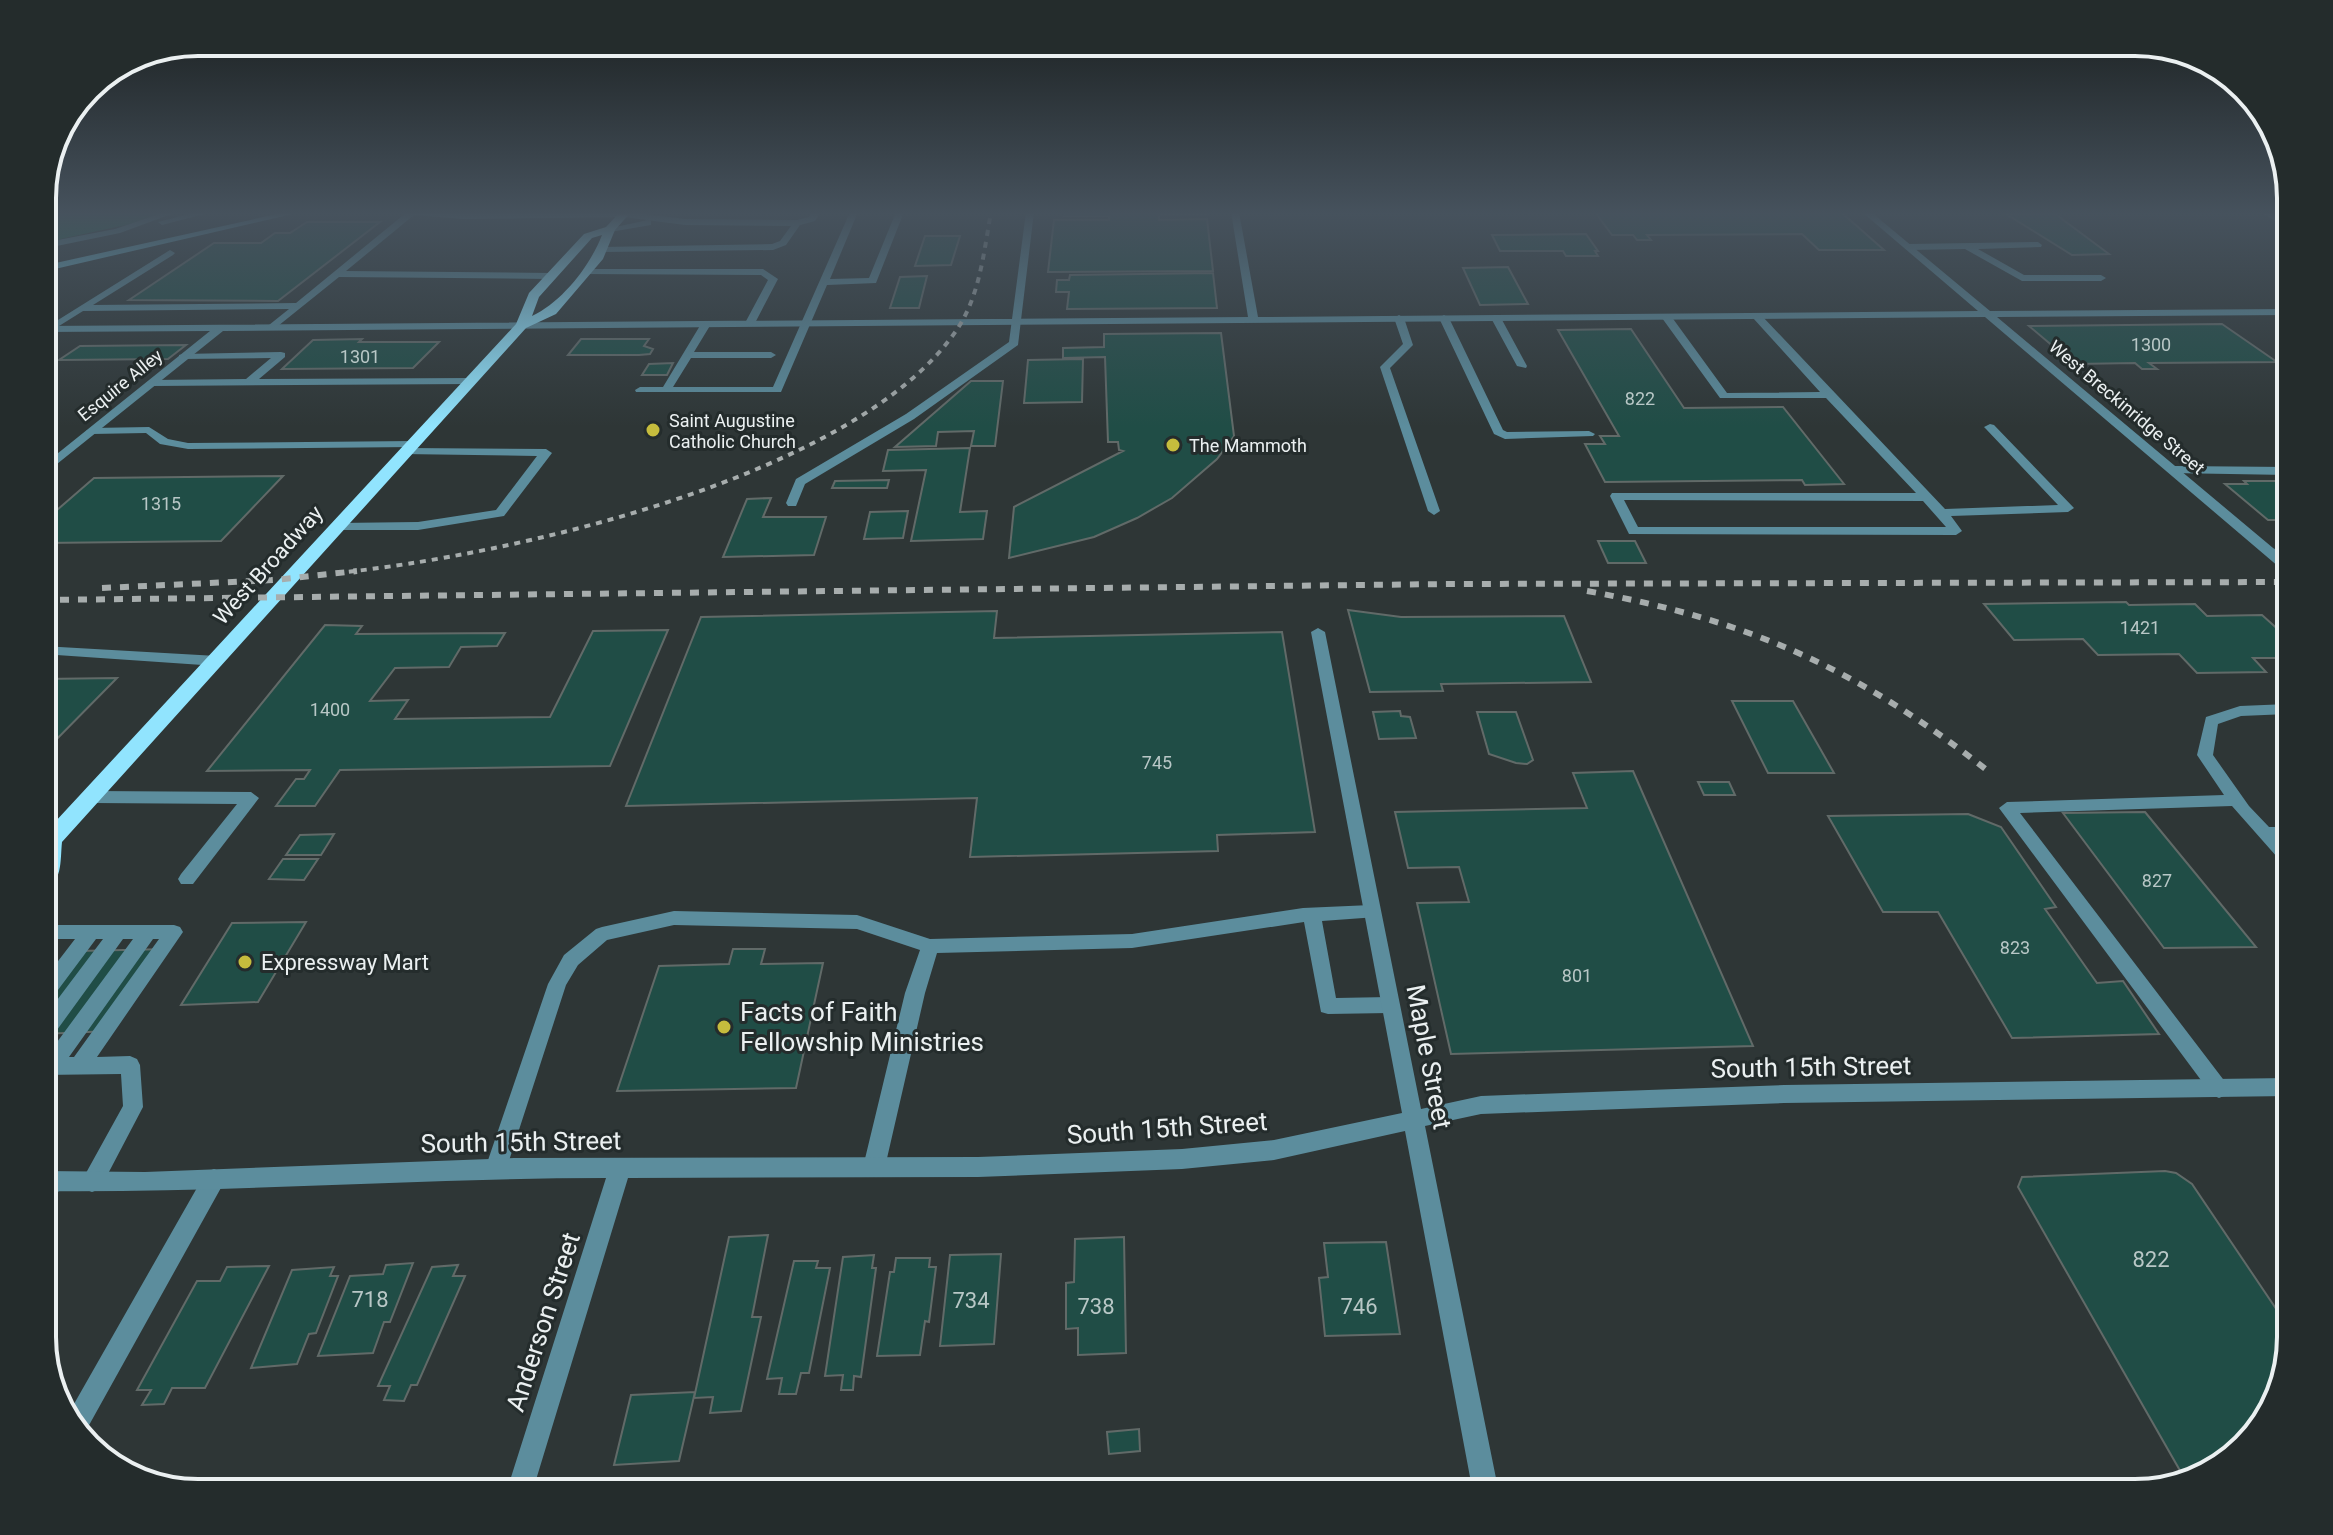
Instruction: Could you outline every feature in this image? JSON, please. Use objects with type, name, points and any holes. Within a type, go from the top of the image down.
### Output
[{"type":"main road","name":"West Broadway","points":[[56,835],[522,325],[533,296],[544,284]]},
{"type":"main road","name":"West Broadway","points":[[522,325],[552,311],[576,284]]},
{"type":"street","points":[[56,323],[120,284]]},
{"type":"street","points":[[273,327],[325,284]]},
{"type":"street","points":[[750,323],[771,284]]},
{"type":"street","points":[[640,390],[777,390],[823,284]]},
{"type":"street","points":[[792,503],[800,482],[872,442],[947,394],[1014,343],[1022,284]]},
{"type":"street","points":[[1247,284],[1253,319]]},
{"type":"street","name":"West Breckinridge Street","points":[[1952,284],[2277,558]]},
{"type":"street","points":[[81,308],[298,306]]},
{"type":"street","points":[[56,329],[2277,312]]},
{"type":"street","points":[[1399,318],[1408,345],[1385,367],[1434,511]]},
{"type":"street","points":[[1444,318],[1498,432],[1505,436],[1589,434]]},
{"type":"street","points":[[1496,318],[1522,366]]},
{"type":"street","points":[[1667,318],[1724,396],[1829,395]]},
{"type":"street","points":[[1758,318],[1829,395],[1927,497],[1942,513],[1956,531],[1634,531],[1616,496],[1927,497]]},
{"type":"street","points":[[666,390],[706,324]]},
{"type":"street","name":"Esquire Alley","points":[[56,461],[220,328]]},
{"type":"street","points":[[183,357],[281,355],[249,382]]},
{"type":"street","points":[[687,355],[771,355]]},
{"type":"street","points":[[151,383],[471,381]]},
{"type":"street","points":[[1942,513],[2068,508],[1990,427]]},
{"type":"street","points":[[92,431],[149,430],[164,442],[188,446],[546,453],[500,513],[418,526],[338,527]]},
{"type":"street","points":[[2175,470],[2277,471]]},
{"type":"street","points":[[2271,553],[2277,553]]},
{"type":"street","name":"Maple Street","points":[[1318,632],[1483,1479]]},
{"type":"street","points":[[56,650],[88,649],[157,659],[217,661]]},
{"type":"street","points":[[2277,710],[2240,711],[2211,721],[2205,755],[2236,800],[2277,847]]},
{"type":"street","points":[[92,797],[251,798],[187,879]]},
{"type":"street","points":[[2219,1089],[2007,808],[2236,800]]},
{"type":"street","points":[[2264,833],[2277,833]]},
{"type":"street","points":[[496,1169],[557,984],[571,960],[602,934],[674,918],[857,922],[930,946],[1132,941],[1312,915],[1371,912]]},
{"type":"street","points":[[1312,915],[1328,1006],[1389,1005]]},
{"type":"street","points":[[56,932],[174,932],[79,1066]]},
{"type":"street","points":[[56,978],[91,932]]},
{"type":"street","points":[[56,1016],[118,932]]},
{"type":"street","points":[[56,1054],[148,932]]},
{"type":"street","points":[[874,1167],[915,993],[930,946]]},
{"type":"street","points":[[56,1066],[130,1065],[133,1107],[92,1182]]},
{"type":"street","name":"South 15th Street","points":[[56,1186],[92,1182],[496,1169],[978,1167],[1182,1159],[1274,1150],[1481,1105],[1784,1094],[2277,1087]]},
{"type":"street","name":"Anderson Street","points":[[523,1479],[620,1168]]},
{"type":"street","points":[[81,1417],[214,1179]]},
{"type":"building","points":[[153,284],[300,284],[278,301],[129,300]]},
{"type":"building","points":[[898,284],[925,284],[919,308],[890,308]]},
{"type":"building","points":[[1057,284],[1214,284],[1217,308],[1067,309],[1069,292],[1056,292]]},
{"type":"building","points":[[1470,284],[1517,284],[1528,304],[1480,305]]},
{"type":"building","points":[[2222,324],[2277,362],[2149,363],[2157,369],[2142,369],[2135,363],[2074,364],[2029,326]]},
{"type":"building","points":[[1631,329],[1684,408],[1783,407],[1844,484],[1805,485],[1802,480],[1605,482],[1585,444],[1605,444],[1600,436],[1619,436],[1558,330]]},
{"type":"building","name":"The Mammoth","points":[[1221,333],[1234,436],[1217,459],[1172,498],[1137,518],[1094,537],[1009,558],[1014,507],[1123,451],[1119,450],[1118,442],[1108,442],[1105,357],[1063,358],[1063,348],[1104,347],[1104,334]]},
{"type":"building","points":[[362,339],[359,342],[439,342],[413,368],[282,369],[313,340]]},
{"type":"building","points":[[581,339],[649,339],[644,346],[653,349],[650,354],[639,355],[568,355]]},
{"type":"building","points":[[186,345],[168,359],[59,360],[80,346]]},
{"type":"building","points":[[1083,359],[1082,402],[1024,403],[1028,360]]},
{"type":"building","points":[[673,363],[667,375],[642,375],[649,364]]},
{"type":"building","points":[[971,381],[1003,381],[995,446],[971,446],[974,431],[938,432],[936,446],[895,447]]},
{"type":"building","points":[[970,448],[960,512],[987,511],[983,539],[911,541],[926,470],[883,471],[888,450]]},
{"type":"building","points":[[283,476],[221,541],[56,543],[56,511],[94,478]]},
{"type":"building","points":[[889,480],[887,488],[832,488],[835,481]]},
{"type":"building","points":[[2244,481],[2277,481],[2277,520],[2268,520],[2225,484],[2247,484]]},
{"type":"building","points":[[771,498],[763,517],[826,517],[814,555],[723,557],[747,499]]},
{"type":"building","points":[[908,511],[903,538],[864,539],[870,512]]},
{"type":"building","points":[[1598,541],[1635,541],[1646,563],[1608,563]]},
{"type":"building","points":[[1984,604],[2195,604],[2207,616],[2262,615],[2277,628],[2277,658],[2253,658],[2266,672],[2197,673],[2179,654],[2098,655],[2083,639],[2014,640]]},
{"type":"building","points":[[1348,610],[1401,617],[1564,616],[1591,682],[1441,684],[1443,691],[1370,692]]},
{"type":"building","points":[[997,611],[994,638],[1282,632],[1315,832],[1217,835],[1218,851],[970,857],[977,798],[626,806],[701,617]]},
{"type":"building","points":[[325,625],[362,626],[356,634],[505,633],[497,646],[461,647],[449,667],[395,668],[370,701],[408,700],[395,719],[550,717],[593,631],[668,630],[610,766],[340,770],[315,806],[276,806],[296,779],[304,779],[310,770],[207,771]]},
{"type":"building","points":[[117,678],[56,740],[56,679]]},
{"type":"building","points":[[1732,701],[1793,701],[1834,773],[1768,773]]},
{"type":"building","points":[[1400,711],[1401,716],[1410,717],[1416,738],[1379,739],[1373,712]]},
{"type":"building","points":[[1477,712],[1516,712],[1533,760],[1527,764],[1516,763],[1489,754]]},
{"type":"building","points":[[1633,771],[1753,1046],[1451,1054],[1417,903],[1469,902],[1459,867],[1408,868],[1395,812],[1587,808],[1573,773]]},
{"type":"building","points":[[1698,782],[1729,782],[1735,795],[1704,795]]},
{"type":"building","points":[[2145,812],[2256,947],[2164,948],[2063,813]]},
{"type":"building","points":[[1968,814],[2001,827],[2056,907],[2045,909],[2097,983],[2123,981],[2159,1034],[2012,1038],[1938,912],[1883,912],[1828,816]]},
{"type":"building","points":[[334,834],[321,855],[286,855],[300,835]]},
{"type":"building","points":[[283,859],[318,859],[304,880],[269,879]]},
{"type":"building","name":"Expressway Mart","points":[[306,922],[258,1002],[181,1005],[232,923]]},
{"type":"building","points":[[169,949],[111,1031],[56,1033],[56,979],[77,951]]},
{"type":"building","name":"Facts of Faith Fellowship Ministries","points":[[733,949],[765,949],[761,964],[823,963],[796,1088],[617,1091],[659,966],[729,964]]},
{"type":"building","points":[[2165,1171],[2176,1173],[2192,1184],[2277,1310],[2274,1364],[2262,1400],[2242,1431],[2214,1455],[2180,1471],[2018,1187],[2022,1177]]},
{"type":"building","points":[[768,1235],[752,1317],[761,1317],[741,1411],[710,1413],[713,1397],[694,1398],[729,1237]]},
{"type":"building","points":[[1124,1237],[1126,1353],[1078,1355],[1078,1328],[1066,1329],[1066,1283],[1074,1282],[1075,1239]]},
{"type":"building","points":[[1386,1242],[1400,1334],[1325,1336],[1319,1278],[1328,1277],[1324,1243]]},
{"type":"building","points":[[1001,1254],[994,1344],[940,1346],[950,1255]]},
{"type":"building","points":[[874,1255],[872,1268],[876,1268],[861,1377],[854,1376],[853,1390],[841,1390],[843,1375],[825,1376],[843,1257]]},
{"type":"building","points":[[896,1258],[930,1258],[929,1267],[936,1267],[929,1322],[925,1321],[920,1355],[877,1356],[890,1272],[894,1272]]},
{"type":"building","points":[[794,1261],[818,1261],[816,1268],[830,1268],[809,1373],[801,1373],[796,1394],[779,1394],[782,1378],[767,1379]]},
{"type":"building","points":[[413,1263],[390,1322],[384,1322],[373,1353],[318,1356],[350,1276],[383,1274],[386,1265]]},
{"type":"building","points":[[458,1265],[453,1276],[465,1276],[417,1385],[411,1385],[404,1401],[384,1400],[390,1386],[378,1386],[432,1267]]},
{"type":"building","points":[[269,1266],[205,1388],[172,1388],[164,1404],[142,1405],[151,1390],[137,1390],[197,1281],[220,1281],[227,1267]]},
{"type":"building","points":[[334,1267],[330,1276],[338,1276],[316,1333],[309,1334],[297,1364],[251,1368],[292,1270]]},
{"type":"building","points":[[695,1392],[679,1461],[614,1465],[631,1395]]},
{"type":"building","points":[[1139,1429],[1140,1451],[1109,1454],[1107,1432]]},
{"type":"railway","points":[[337,573],[408,564],[582,527],[674,500],[763,467],[843,427],[910,381],[958,328],[977,284]]},
{"type":"railway","points":[[102,588],[274,580],[357,571]]},
{"type":"railway","points":[[56,600],[1448,584],[2277,582]]},
{"type":"railway","points":[[1587,591],[1702,618],[1802,655],[1850,678],[1896,706],[1992,774]]},
{"type":"place","name":"Saint Augustine Catholic Church","points":[[653,430]]},
{"type":"place","name":"The Mammoth","points":[[1173,445]]},
{"type":"place","name":"Expressway Mart","points":[[245,962]]},
{"type":"place","name":"Facts of Faith Fellowship Ministries","points":[[724,1027]]}]
